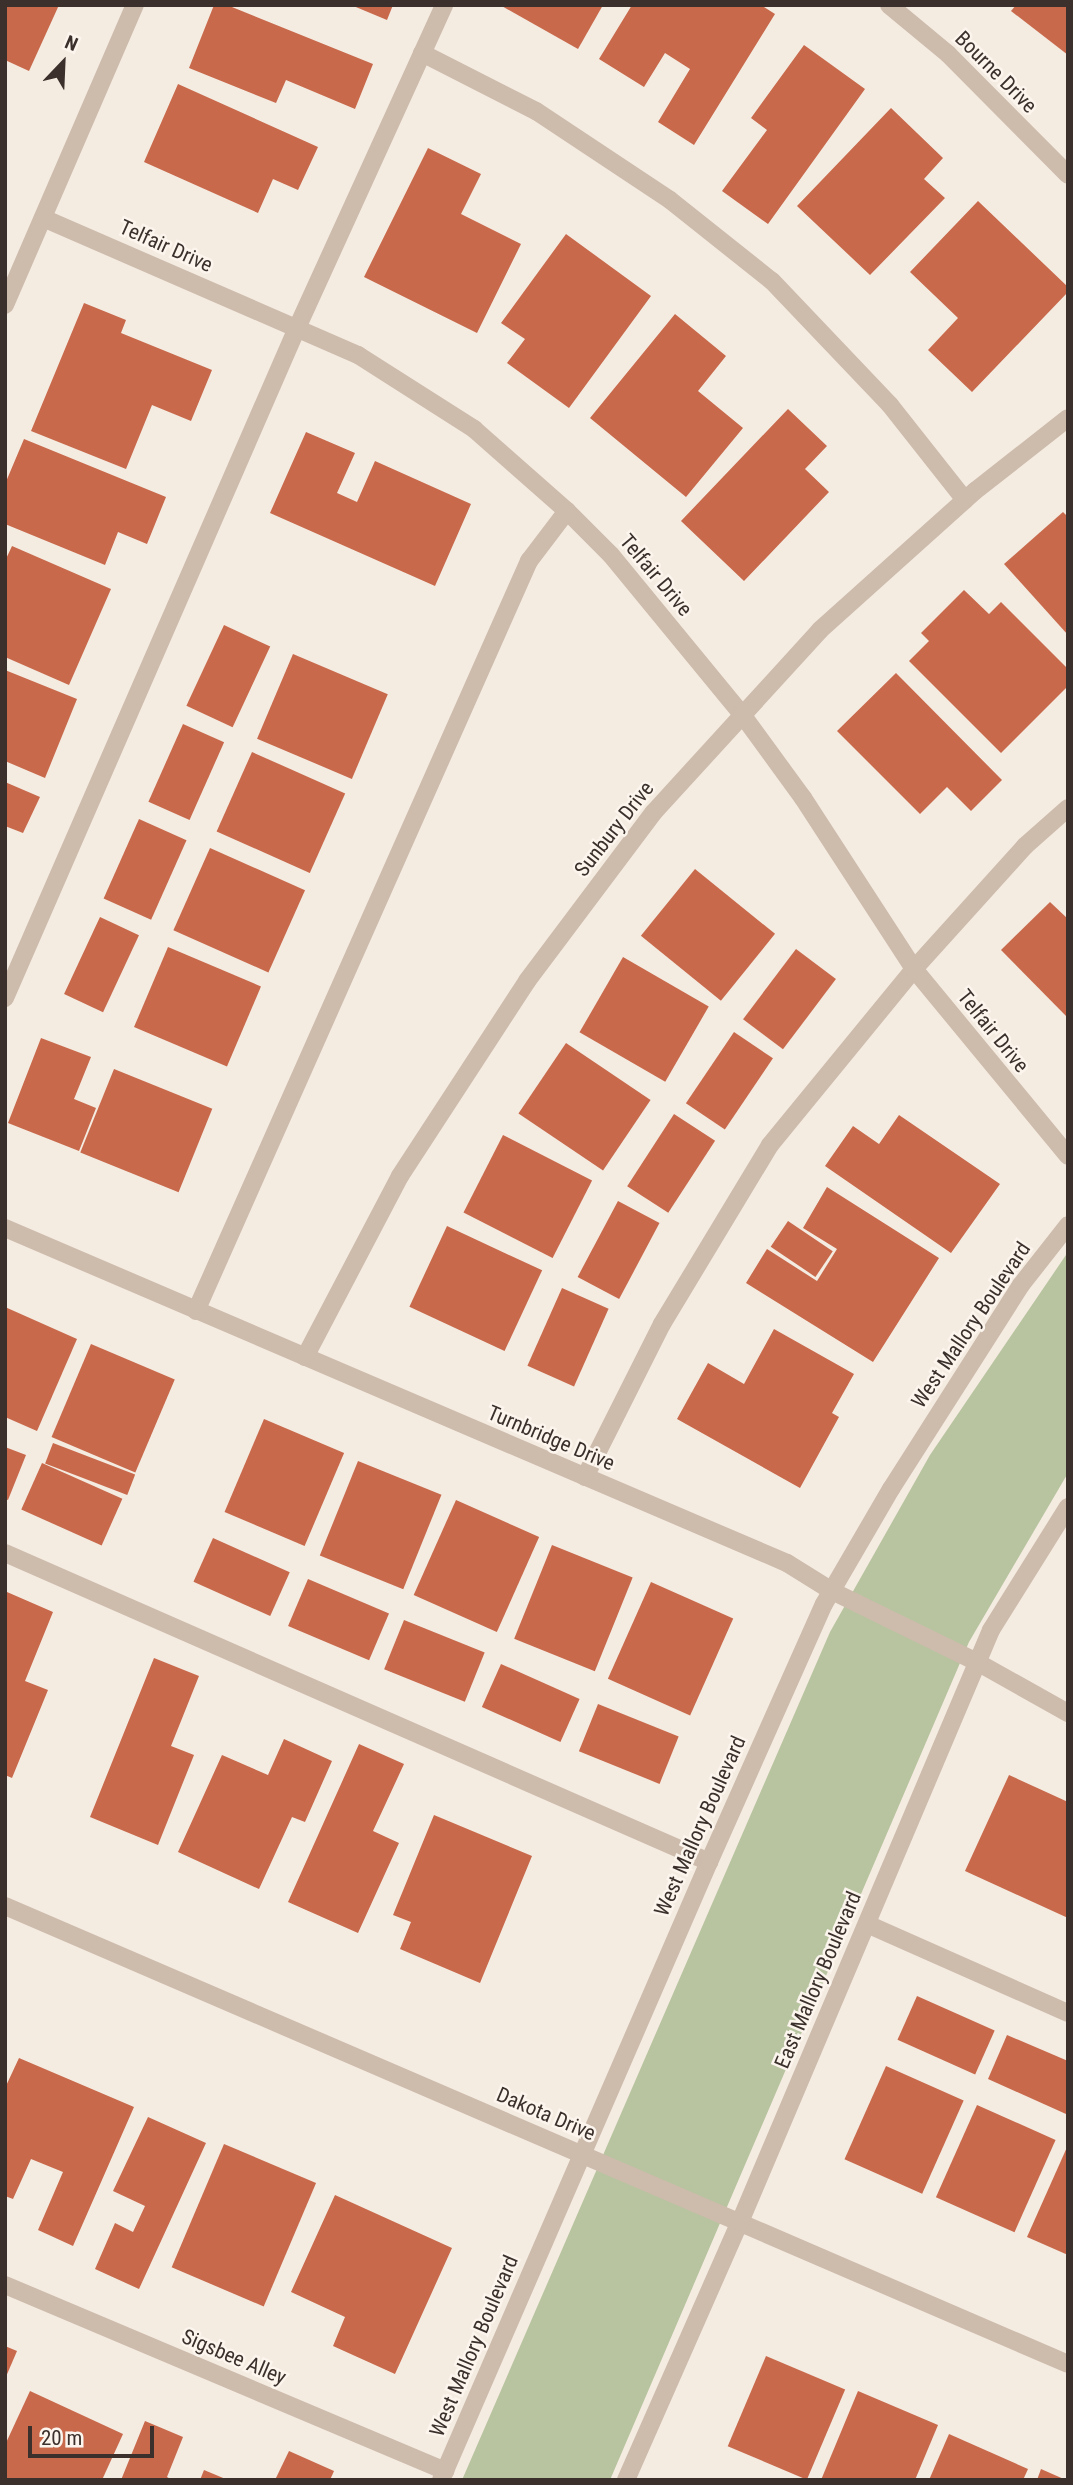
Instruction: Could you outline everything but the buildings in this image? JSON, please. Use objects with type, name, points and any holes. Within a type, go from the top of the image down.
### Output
[{"type":"street","points":[[5,305],[135,5]]},
{"type":"street","points":[[5,998],[297,328],[444,5]]},
{"type":"street","name":"Bourne Drive","points":[[889,5],[948,54],[1068,175]]},
{"type":"street","points":[[422,53],[536,111],[670,200],[772,281],[890,405],[965,500]]},
{"type":"street","name":"Telfair Drive","points":[[43,218],[358,355],[474,429],[567,511],[611,555],[741,712],[803,798],[914,969],[1068,1156]]},
{"type":"street","name":"Sunbury Drive","points":[[305,1357],[400,1176],[527,981],[654,811],[741,712],[820,630],[965,500],[1068,418]]},
{"type":"street","points":[[196,1311],[529,561],[567,511]]},
{"type":"street","points":[[585,1477],[662,1324],[771,1145],[914,969],[1025,846],[1068,808]]},
{"type":"street","name":"West Mallory Boulevard","points":[[443,2475],[709,1861],[832,1591],[891,1489],[1021,1285],[1068,1225]]},
{"type":"street","name":"Turnbridge Drive","points":[[5,1228],[786,1563],[832,1591],[977,1662],[1068,1713]]},
{"type":"street","name":"East Mallory Boulevard","points":[[626,2480],[740,2222],[991,1630],[1068,1507]]},
{"type":"street","points":[[5,1553],[709,1861]]},
{"type":"street","name":"Dakota Drive","points":[[5,1906],[1068,2364]]},
{"type":"street","points":[[867,1924],[1068,2013]]},
{"type":"street","name":"Sigsbee Alley","points":[[5,2285],[443,2475]]},
{"type":"green space","points":[[1068,1252],[1068,1473],[969,1642],[610,2480],[462,2480],[830,1632],[930,1455]]}]
